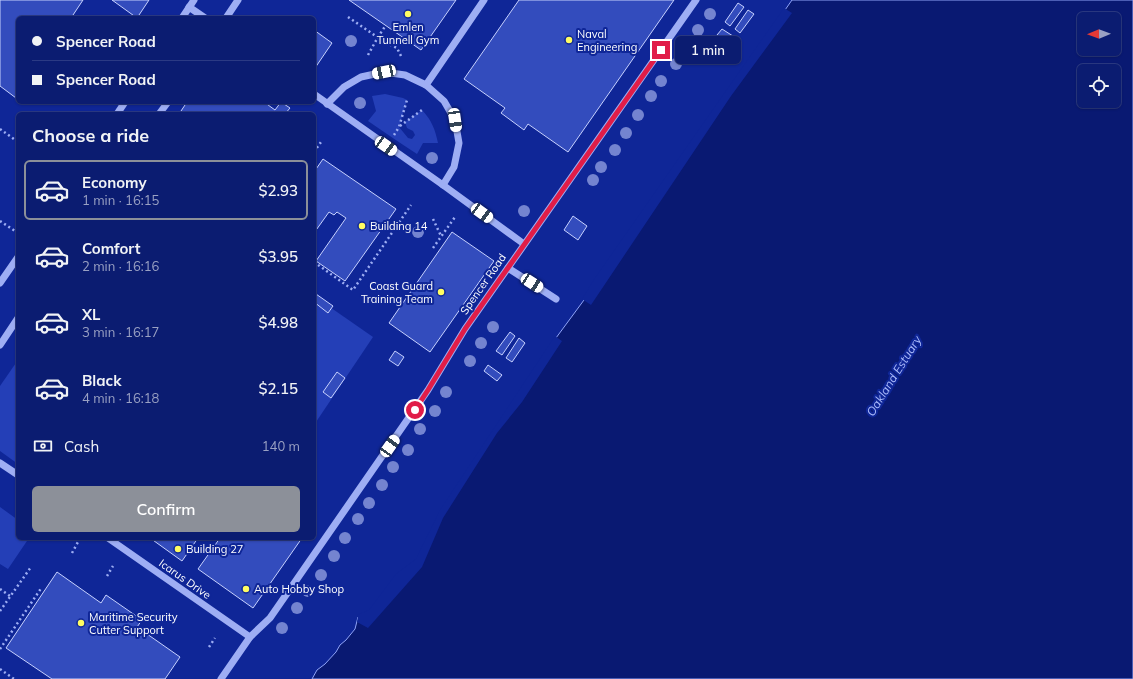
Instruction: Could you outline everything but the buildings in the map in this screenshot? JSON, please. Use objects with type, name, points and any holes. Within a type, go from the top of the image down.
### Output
[{"type":"street","points":[[183,16],[194,0]]},
{"type":"street","points":[[227,16],[238,0]]},
{"type":"street","points":[[426,85],[484,0]]},
{"type":"street","name":"Spencer Road","points":[[221,679],[250,637],[270,618],[428,390],[465,329],[696,0]]},
{"type":"street","points":[[189,7],[203,16]]},
{"type":"street","points":[[327,104],[344,87],[361,77],[384,72],[405,75],[426,85],[444,101],[455,120],[459,143],[454,167],[443,185]]},
{"type":"street","points":[[316,96],[524,244]]},
{"type":"street","points":[[0,283],[16,260]]},
{"type":"street","points":[[508,268],[556,299]]},
{"type":"street","points":[[0,344],[16,321]]},
{"type":"street","points":[[0,463],[16,474]]},
{"type":"street","name":"Icarus Drive","points":[[111,540],[250,637]]},
{"type":"path","points":[[348,17],[397,48],[401,56]]},
{"type":"path","points":[[368,54],[386,25]]},
{"type":"path","points":[[393,137],[399,127],[407,100]]},
{"type":"path","points":[[399,127],[422,110]]},
{"type":"path","points":[[0,129],[16,141]]},
{"type":"path","points":[[316,149],[321,142]]},
{"type":"path","points":[[316,263],[353,290],[411,205]]},
{"type":"path","points":[[433,248],[455,217]]},
{"type":"path","points":[[433,219],[442,236]]},
{"type":"path","points":[[0,221],[15,231]]},
{"type":"path","points":[[72,553],[78,542]]},
{"type":"path","points":[[107,576],[113,566]]},
{"type":"path","points":[[0,611],[31,567]]},
{"type":"path","points":[[0,649],[42,587]]},
{"type":"path","points":[[0,589],[10,596]]},
{"type":"path","points":[[209,647],[215,638]]},
{"type":"path","points":[[0,669],[14,679]]},
{"type":"shaded area","points":[[385,94],[407,100],[399,127],[408,138],[412,139],[415,135],[413,131],[407,128],[405,122],[422,110],[433,125],[438,143],[423,143],[417,154],[368,121],[376,111],[372,96]]},
{"type":"shaded area","points":[[316,297],[373,337],[316,422]]},
{"type":"shaded area","points":[[16,363],[16,463],[0,451],[0,386]]},
{"type":"shaded area","points":[[0,507],[16,519],[16,540],[28,540],[8,569],[0,564]]},
{"type":"water","name":"Oakland Estuary","points":[[792,0],[1133,0],[1133,679],[312,679],[317,670],[325,664],[355,629],[358,617],[371,612],[418,560],[442,511],[553,342],[584,300],[597,279]]},
{"type":"pier","points":[[784,8],[792,13],[731,96],[591,305],[582,299],[595,278]]},
{"type":"pier","points":[[555,336],[562,341],[522,402],[497,433],[443,518],[422,567],[368,628],[357,622],[357,615],[369,610],[396,574],[416,559],[440,510]]},
{"type":"place","name":"Emlen Tunnell Gym","points":[[408,14]]},
{"type":"place","name":"Naval Engineering","points":[[569,40]]},
{"type":"place","name":"Building 14","points":[[362,226]]},
{"type":"place","name":"Coast Guard Training Team","points":[[441,292]]},
{"type":"place","name":"Building 27","points":[[178,549]]},
{"type":"place","name":"Auto Hobby Shop","points":[[246,589]]},
{"type":"place","name":"Maritime Security Cutter Support","points":[[81,623]]},
{"type":"route","points":[[415,410],[465,329],[661,50]]}]
